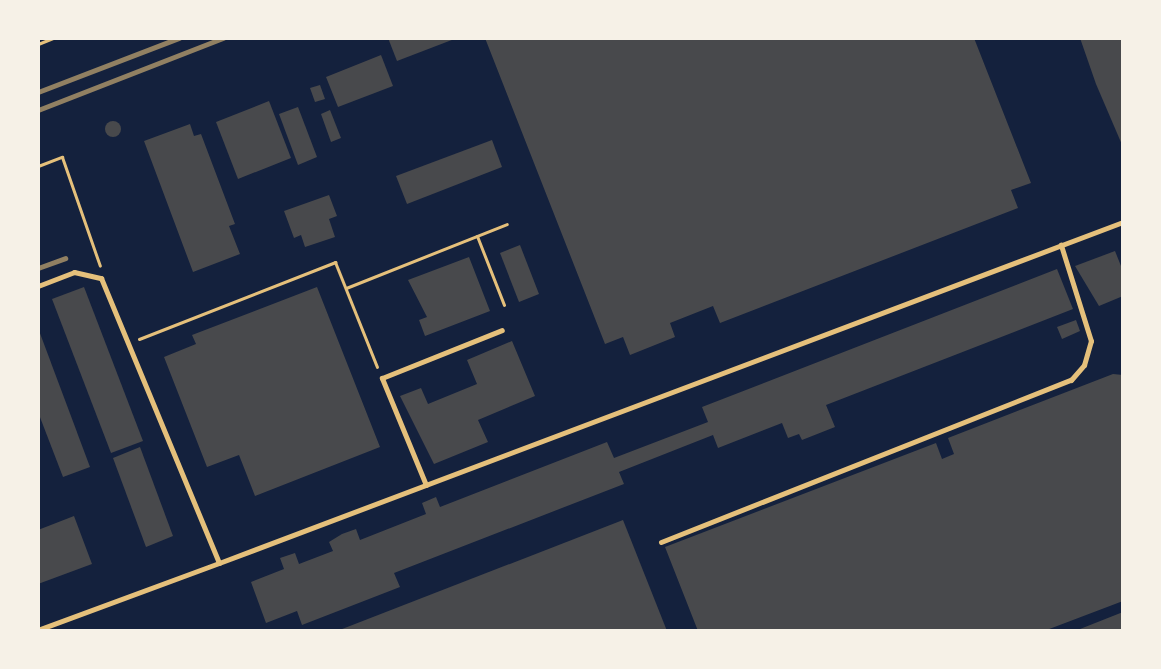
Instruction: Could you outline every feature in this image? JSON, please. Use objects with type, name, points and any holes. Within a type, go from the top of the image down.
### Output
[{"type":"lane","points":[[38,629],[1123,222]]},
{"type":"lane","points":[[661,542],[1071,380],[1084,365],[1091,341],[1061,245]]},
{"type":"lane","points":[[38,286],[74,272],[101,278],[219,563]]},
{"type":"lane","points":[[426,485],[382,378],[502,330]]},
{"type":"path","points":[[38,44],[53,38]]},
{"type":"path","points":[[38,166],[62,157],[96,246],[101,278]]},
{"type":"path","points":[[346,288],[507,224]]},
{"type":"path","points":[[477,236],[504,305]]},
{"type":"path","points":[[128,344],[335,262],[382,378]]},
{"type":"building","points":[[388,38],[457,38],[397,61]]},
{"type":"building","points":[[485,38],[974,38],[1031,183],[1011,190],[1018,208],[720,323],[713,306],[670,323],[675,337],[630,355],[623,337],[605,344]]},
{"type":"building","points":[[1080,38],[1123,38],[1123,147],[1096,84]]},
{"type":"building","points":[[381,55],[393,86],[338,107],[326,77]]},
{"type":"building","points":[[320,85],[325,99],[315,102],[310,88]]},
{"type":"building","points":[[269,101],[291,158],[238,179],[216,122]]},
{"type":"building","points":[[298,107],[317,157],[298,165],[279,114]]},
{"type":"building","points":[[330,110],[341,138],[331,142],[321,114]]},
{"type":"building","points":[[113,121],[121,129],[113,137],[105,129]]},
{"type":"building","points":[[190,124],[194,136],[201,134],[235,224],[229,226],[240,254],[193,272],[144,141]]},
{"type":"building","points":[[492,140],[502,167],[407,204],[396,176]]},
{"type":"building","points":[[329,195],[337,216],[329,219],[335,237],[305,247],[301,235],[294,238],[284,211]]},
{"type":"building","points":[[520,245],[539,294],[519,302],[500,253]]},
{"type":"building","points":[[1115,251],[1123,271],[1123,296],[1099,306],[1075,266]]},
{"type":"building","points":[[469,257],[490,311],[425,336],[419,320],[427,317],[408,280]]},
{"type":"building","points":[[1057,269],[1073,309],[826,405],[835,427],[802,440],[799,434],[788,438],[782,423],[718,448],[713,435],[619,472],[624,484],[394,573],[400,587],[302,625],[297,611],[266,623],[251,582],[284,569],[280,558],[295,553],[299,564],[333,551],[329,542],[342,534],[356,529],[360,540],[426,514],[422,503],[436,497],[440,507],[607,442],[614,458],[708,422],[702,407]]},
{"type":"building","points":[[84,287],[143,441],[111,453],[52,299]]},
{"type":"building","points":[[317,287],[380,447],[255,496],[239,455],[207,467],[164,357],[196,344],[192,335]]},
{"type":"building","points":[[1076,320],[1080,331],[1062,339],[1057,327]]},
{"type":"building","points":[[38,328],[90,467],[63,477],[38,412]]},
{"type":"building","points":[[512,341],[535,396],[478,420],[488,442],[434,464],[400,396],[421,388],[428,404],[477,384],[467,360]]},
{"type":"building","points":[[1113,374],[1123,375],[1123,601],[1044,631],[698,631],[665,547],[936,443],[942,459],[954,454],[948,438]]},
{"type":"building","points":[[140,447],[173,536],[146,547],[113,458]]},
{"type":"building","points":[[74,516],[92,564],[38,584],[38,530]]},
{"type":"building","points":[[623,520],[667,631],[337,631]]},
{"type":"building","points":[[1123,612],[1123,631],[1075,631]]},
{"type":"railway","points":[[38,92],[179,38]]},
{"type":"railway","points":[[38,110],[223,38]]},
{"type":"railway","points":[[38,268],[65,258]]}]
